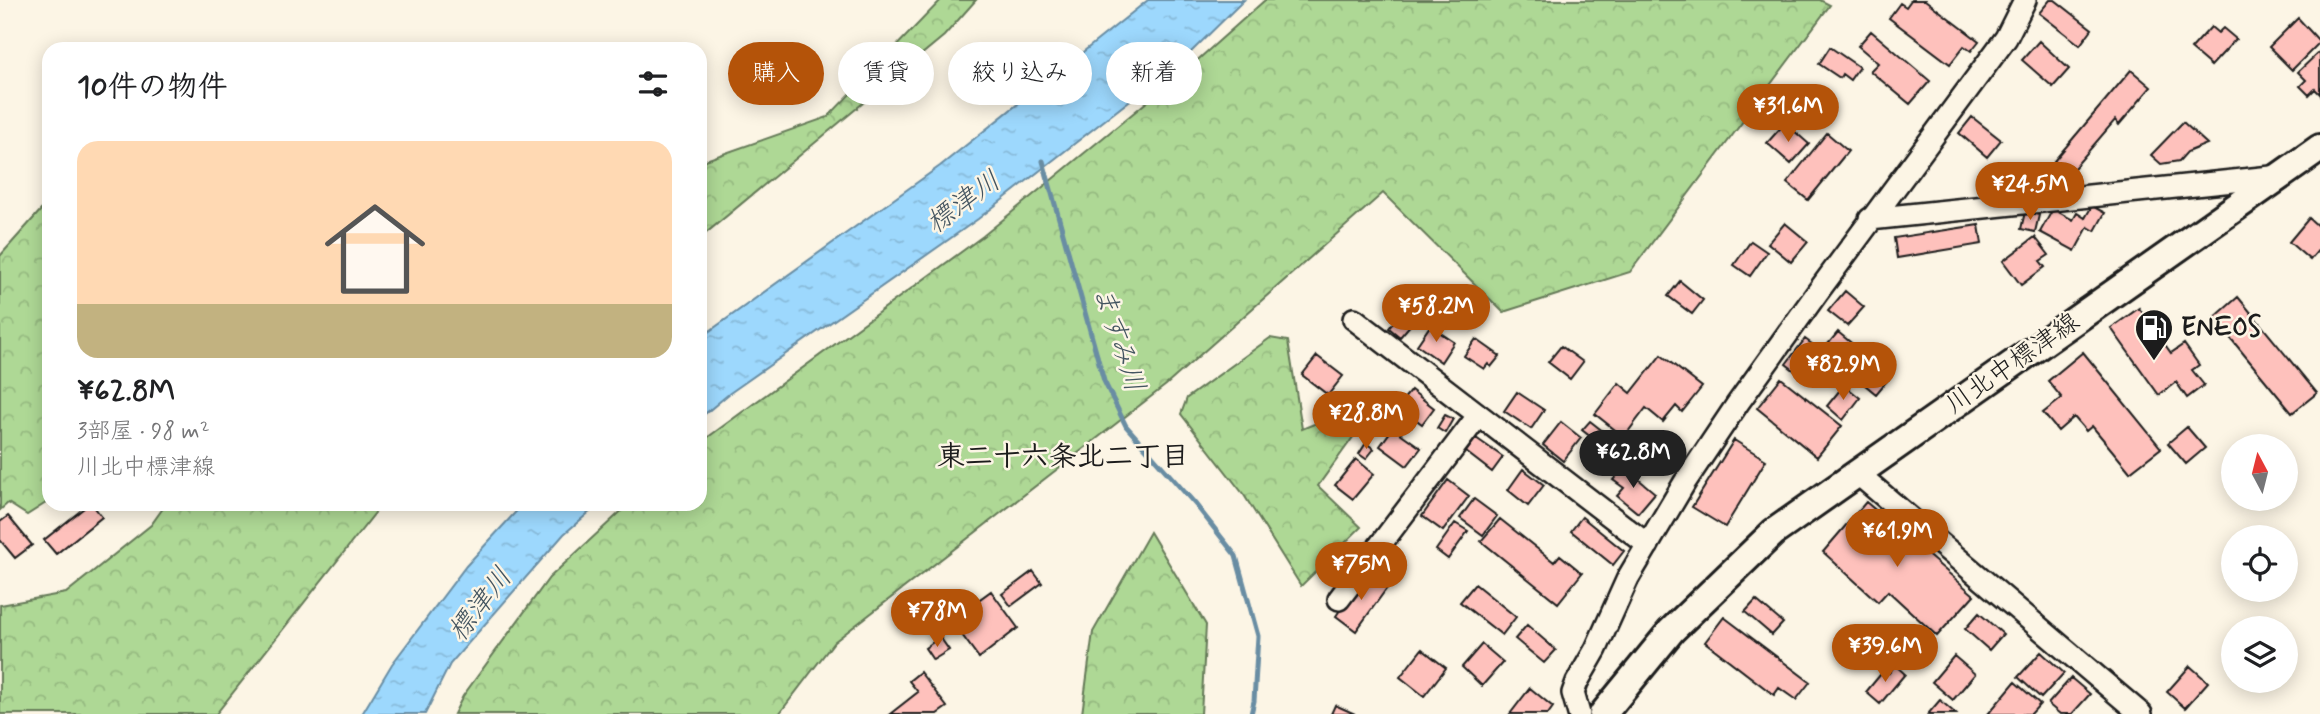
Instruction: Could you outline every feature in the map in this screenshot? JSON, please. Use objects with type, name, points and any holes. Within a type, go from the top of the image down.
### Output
[{"type":"main road","name":"川北中標津線","points":[[1603,714],[1671,631],[1774,532],[2320,148]]},
{"type":"street","points":[[1579,714],[1573,694],[1577,682],[1596,649],[1628,578],[1685,482],[1738,403],[1870,219],[2006,38],[2025,0]]},
{"type":"street","points":[[1870,219],[2281,176]]},
{"type":"street","points":[[1354,319],[1648,545]]},
{"type":"street","points":[[1339,599],[1478,416]]},
{"type":"street","points":[[1857,474],[2135,712]]},
{"type":"green space","points":[[941,0],[976,0],[934,44],[934,42],[900,42]]},
{"type":"green space","points":[[1265,0],[1820,0],[1830,5],[1630,272],[1503,312],[1383,193],[1166,385],[834,642],[779,714],[454,714],[463,696],[549,578],[621,511],[707,511],[707,438],[983,236],[1143,105],[1202,105],[1202,56]]},
{"type":"green space","points":[[840,105],[861,105],[707,232],[707,160],[828,117]]},
{"type":"green space","points":[[42,209],[42,505],[27,515],[8,503],[0,510],[0,256]]},
{"type":"green space","points":[[1270,338],[1288,341],[1302,429],[1331,417],[1361,426],[1318,486],[1361,527],[1301,586],[1244,495],[1181,414],[1187,398]]},
{"type":"green space","points":[[161,511],[376,511],[216,714],[0,714],[0,605],[66,593],[151,525]]},
{"type":"green space","points":[[1150,532],[1206,625],[1201,714],[1082,714],[1093,632]]},
{"type":"water","name":"標津川","points":[[1148,0],[1244,0],[1201,42],[1106,42],[1106,105],[1124,105],[978,219],[730,393],[707,412],[707,333],[940,166],[1016,105],[1092,105],[1092,45]]},
{"type":"water","name":"標津川","points":[[517,511],[591,511],[564,534],[450,664],[425,714],[362,714],[392,664],[466,566]]},
{"type":"building","points":[[1911,0],[1925,0],[1979,41],[1971,51],[1964,46],[1950,64],[1889,18],[1900,3],[1906,7]]},
{"type":"building","points":[[2050,0],[2055,0],[2092,29],[2080,45],[2039,13]]},
{"type":"building","points":[[2298,18],[2320,42],[2292,70],[2269,47]]},
{"type":"building","points":[[2211,27],[2218,33],[2223,28],[2236,39],[2211,66],[2191,49]]},
{"type":"building","points":[[1871,31],[1930,81],[1910,104],[1870,71],[1878,63],[1858,46]]},
{"type":"building","points":[[2039,41],[2069,69],[2053,87],[2022,60]]},
{"type":"building","points":[[1830,47],[1859,67],[1850,80],[1842,74],[1840,78],[1819,64]]},
{"type":"building","points":[[2320,51],[2320,94],[2315,89],[2309,95],[2300,86],[2306,80],[2298,72]]},
{"type":"building","points":[[2131,70],[2151,87],[2119,125],[2115,120],[2069,174],[2054,161]]},
{"type":"building","points":[[1972,117],[2001,140],[1987,157],[1959,133]]},
{"type":"building","points":[[2183,122],[2207,144],[2187,152],[2179,161],[2161,164],[2151,155]]},
{"type":"building","points":[[1785,123],[1809,144],[1791,164],[1767,143]]},
{"type":"building","points":[[1827,133],[1848,151],[1808,200],[1787,183]]},
{"type":"building","points":[[2092,206],[2105,213],[2095,231],[2088,227],[2075,251],[2040,232],[2053,209],[2073,220],[2077,213],[2085,218]]},
{"type":"building","points":[[2025,212],[2039,215],[2035,232],[2021,229]]},
{"type":"building","points":[[2309,218],[2320,228],[2320,248],[2310,260],[2289,242]]},
{"type":"building","points":[[1785,223],[1808,242],[1791,262],[1768,243]]},
{"type":"building","points":[[1979,225],[1982,244],[1897,258],[1894,238]]},
{"type":"building","points":[[2035,237],[2049,255],[2040,261],[2045,267],[2021,285],[2003,261]]},
{"type":"building","points":[[1751,241],[1767,252],[1750,276],[1734,265]]},
{"type":"building","points":[[1680,281],[1703,300],[1692,314],[1668,296]]},
{"type":"building","points":[[1845,291],[1864,307],[1847,326],[1828,311]]},
{"type":"building","points":[[2238,297],[2317,393],[2292,413],[2214,318]]},
{"type":"building","points":[[2139,308],[2171,353],[2184,344],[2199,365],[2192,370],[2204,385],[2187,398],[2176,382],[2159,395],[2111,328]]},
{"type":"building","points":[[1401,313],[1413,322],[1400,337],[1389,328]]},
{"type":"building","points":[[1430,326],[1454,342],[1441,362],[1417,345]]},
{"type":"building","points":[[1838,332],[1891,376],[1876,394],[1823,350]]},
{"type":"building","points":[[1476,339],[1500,356],[1491,367],[1488,364],[1484,369],[1464,356]]},
{"type":"building","points":[[1805,339],[1820,350],[1809,365],[1816,370],[1808,381],[1786,364]]},
{"type":"building","points":[[1561,346],[1583,362],[1570,379],[1548,362]]},
{"type":"building","points":[[2083,352],[2161,448],[2130,472],[2092,426],[2086,431],[2074,417],[2058,431],[2043,413],[2062,398],[2048,381]]},
{"type":"building","points":[[1661,355],[1702,387],[1682,412],[1676,406],[1663,422],[1646,408],[1624,437],[1595,414],[1619,383],[1631,393]]},
{"type":"building","points":[[1317,356],[1343,376],[1328,395],[1302,375]]},
{"type":"building","points":[[1781,378],[1842,426],[1817,457],[1757,408]]},
{"type":"building","points":[[1844,385],[1860,398],[1843,420],[1827,406]]},
{"type":"building","points":[[1411,390],[1434,408],[1422,424],[1398,406]]},
{"type":"building","points":[[1517,392],[1544,410],[1531,429],[1504,411]]},
{"type":"building","points":[[1445,415],[1453,419],[1445,433],[1437,428]]},
{"type":"building","points":[[1590,421],[1619,444],[1611,453],[1582,430]]},
{"type":"building","points":[[1561,422],[1581,438],[1563,461],[1543,445]]},
{"type":"building","points":[[2187,427],[2205,448],[2186,464],[2168,443]]},
{"type":"building","points":[[1393,428],[1421,448],[1407,466],[1380,446]]},
{"type":"building","points":[[1476,438],[1503,457],[1492,472],[1466,452]]},
{"type":"building","points":[[1734,440],[1766,460],[1725,527],[1692,507]]},
{"type":"building","points":[[1366,443],[1374,449],[1366,459],[1359,454]]},
{"type":"building","points":[[1356,459],[1374,474],[1353,499],[1335,485]]},
{"type":"building","points":[[1624,467],[1655,493],[1638,513],[1617,496],[1624,488],[1613,480]]},
{"type":"building","points":[[1523,469],[1544,485],[1528,506],[1508,490]]},
{"type":"building","points":[[1448,480],[1469,496],[1443,531],[1422,516]]},
{"type":"building","points":[[1474,499],[1497,516],[1483,535],[1460,518]]},
{"type":"building","points":[[1866,502],[1974,595],[1937,636],[1888,591],[1878,602],[1823,552]]},
{"type":"building","points":[[80,511],[97,511],[102,517],[56,554],[44,540]]},
{"type":"building","points":[[8,516],[32,545],[15,558],[0,540],[0,522]]},
{"type":"building","points":[[1582,517],[1624,551],[1613,565],[1571,531]]},
{"type":"building","points":[[1500,519],[1554,562],[1560,555],[1582,573],[1558,603],[1481,541]]},
{"type":"building","points":[[1455,523],[1468,531],[1448,559],[1436,550]]},
{"type":"building","points":[[1033,571],[1042,583],[1011,606],[1002,594]]},
{"type":"building","points":[[1366,573],[1387,588],[1356,631],[1336,616]]},
{"type":"building","points":[[1475,584],[1516,617],[1502,635],[1460,602]]},
{"type":"building","points":[[991,591],[1018,628],[979,658],[951,620]]},
{"type":"building","points":[[1756,600],[1783,623],[1772,635],[1745,612]]},
{"type":"building","points":[[1979,613],[2003,634],[1989,650],[1965,629]]},
{"type":"building","points":[[1724,617],[1810,682],[1796,700],[1779,688],[1774,695],[1705,642]]},
{"type":"building","points":[[1527,625],[1556,650],[1544,663],[1515,639]]},
{"type":"building","points":[[940,637],[949,650],[933,660],[925,648]]},
{"type":"building","points":[[1482,644],[1503,662],[1482,686],[1462,667]]},
{"type":"building","points":[[1422,649],[1446,668],[1424,696],[1400,677]]},
{"type":"building","points":[[2041,652],[2064,673],[2041,698],[2018,677]]},
{"type":"building","points":[[1954,656],[1975,674],[1953,700],[1932,682]]},
{"type":"building","points":[[1895,665],[1905,674],[1880,704],[1866,692],[1885,669],[1889,673]]},
{"type":"building","points":[[2190,666],[2208,682],[2185,708],[2167,692]]},
{"type":"building","points":[[920,672],[947,707],[937,714],[890,714],[918,692],[909,681]]},
{"type":"building","points":[[2071,678],[2090,694],[2072,714],[2060,714],[2048,704]]},
{"type":"building","points":[[2015,682],[2040,704],[2031,714],[1988,714]]},
{"type":"building","points":[[1530,688],[1553,707],[1548,714],[1510,714]]},
{"type":"building","points":[[1940,700],[1956,714],[1928,714]]},
{"type":"building","points":[[1335,705],[1355,714],[1331,714]]},
{"type":"waterway","name":"ますみ川","points":[[1043,161],[1104,381],[1126,426],[1196,505],[1236,556],[1258,636],[1251,714]]},
{"type":"place","name":"ENEOS","points":[[2154,362]]},
{"type":"district","name":"東二十六条北二丁目","points":[[1063,457]]}]
